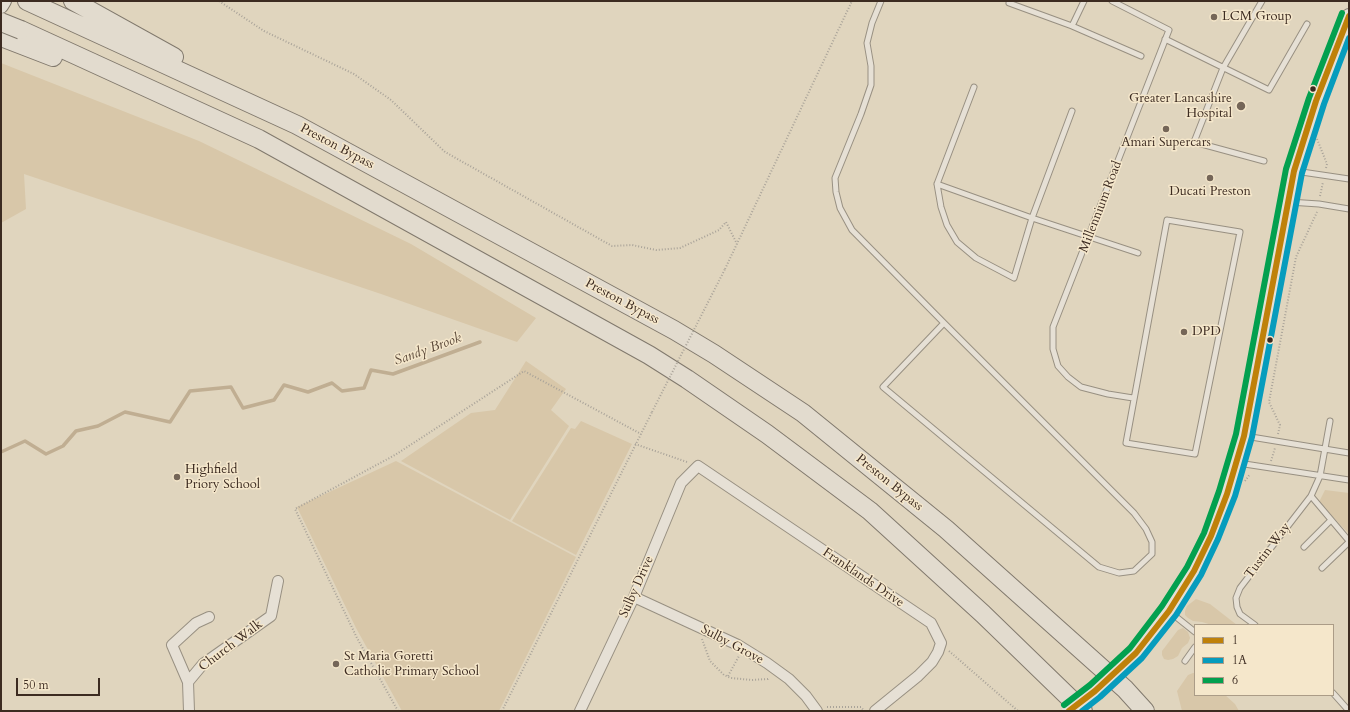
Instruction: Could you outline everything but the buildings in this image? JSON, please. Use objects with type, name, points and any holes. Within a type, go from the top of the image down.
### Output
[{"type":"highway","points":[[73,1],[297,126]]},
{"type":"highway","name":"Preston Bypass","points":[[28,2],[297,126],[674,330],[714,354],[803,412],[946,529],[1125,689],[1145,711]]},
{"type":"highway","points":[[1,22],[12,37],[259,139],[649,355],[687,379],[767,434],[870,511],[983,614],[1083,711]]},
{"type":"main road","points":[[1,6],[4,1]]},
{"type":"main road","points":[[1070,711],[1095,691],[1136,653],[1169,611],[1194,571],[1227,494],[1238,463],[1244,436],[1294,171],[1316,101],[1349,16]]},
{"type":"street","name":"Sulby Drive","points":[[580,711],[634,597],[681,483],[698,466]]},
{"type":"street","name":"Franklands Drive","points":[[698,466],[931,623],[941,643]]},
{"type":"street","name":"Church Walk","points":[[189,711],[188,682],[203,664],[271,616],[278,581]]},
{"type":"street","name":"Sulby Grove","points":[[634,597],[743,648],[789,679],[798,687],[816,709]]},
{"type":"street","points":[[188,682],[172,645],[196,623],[209,617]]},
{"type":"street","points":[[875,711],[901,691],[932,662],[941,643]]},
{"type":"lane","points":[[881,1],[872,23],[867,43],[871,66],[871,85],[836,178],[836,192],[840,208],[852,230],[1134,513],[1146,529],[1152,542],[1152,554],[1134,571],[1119,573],[1099,567],[883,387],[944,323]]},
{"type":"lane","points":[[1072,26],[1084,1]]},
{"type":"lane","points":[[1112,1],[1169,30],[1165,39],[1269,90],[1307,24]]},
{"type":"lane","points":[[1262,1],[1223,68],[1194,142],[1264,161]]},
{"type":"lane","points":[[1009,3],[1072,26],[1141,56]]},
{"type":"lane","name":"Millennium Road","points":[[1133,398],[1108,394],[1081,387],[1068,377],[1058,366],[1053,349],[1053,327],[1165,39]]},
{"type":"lane","points":[[974,87],[937,184],[943,213],[947,225],[957,242],[976,258],[1014,278],[1032,218],[1072,111]]},
{"type":"lane","points":[[1294,171],[1324,174],[1349,179]]},
{"type":"lane","points":[[937,184],[1032,218],[1138,253]]},
{"type":"lane","points":[[1289,202],[1319,204],[1349,209]]},
{"type":"lane","points":[[1167,220],[1240,232],[1195,454],[1126,443],[1133,398],[1167,220]]},
{"type":"lane","name":"Tustin Way","points":[[1254,624],[1240,614],[1237,607],[1236,598],[1240,588],[1311,496],[1320,476],[1330,421]]},
{"type":"lane","points":[[1244,436],[1349,453]]},
{"type":"lane","points":[[1238,463],[1349,480]]},
{"type":"lane","points":[[1311,496],[1349,542],[1322,568]]},
{"type":"lane","points":[[1304,547],[1331,520]]},
{"type":"lane","points":[[1169,611],[1194,631]]},
{"type":"lane","points":[[1185,661],[1194,648]]},
{"type":"lane","points":[[1334,694],[1349,711]]},
{"type":"path","points":[[219,1],[264,31],[354,74],[391,100],[445,152],[612,246],[632,245],[656,250],[680,248],[719,230],[726,222],[737,244]]},
{"type":"path","points":[[502,711],[640,434],[725,269],[852,1]]},
{"type":"path","points":[[1269,468],[1280,425],[1269,402],[1296,257],[1318,211],[1326,164],[1315,133]]},
{"type":"path","points":[[398,711],[357,638],[295,509],[395,455],[524,371],[640,434]]},
{"type":"path","points":[[636,444],[698,466]]},
{"type":"path","points":[[1243,485],[1249,474],[1253,473]]},
{"type":"path","points":[[701,628],[702,640],[710,661],[724,675],[752,680],[768,679],[778,671]]},
{"type":"path","points":[[941,643],[1018,711]]},
{"type":"path","points":[[728,676],[743,648]]},
{"type":"path","points":[[816,709],[862,707],[864,711]]},
{"type":"shaded area","points":[[1,63],[199,141],[411,244],[536,318],[517,342],[384,295],[24,174],[26,209],[1,223]]},
{"type":"shaded area","points":[[526,361],[566,389],[551,410],[569,426],[510,520],[401,461],[471,413],[495,410]]},
{"type":"shaded area","points":[[581,421],[632,444],[576,555],[512,521],[571,428],[575,429]]},
{"type":"shaded area","points":[[396,461],[576,557],[499,711],[402,711],[356,628],[297,507]]},
{"type":"shaded area","points":[[1325,490],[1349,493],[1349,534],[1319,502]]},
{"type":"shaded area","points":[[1196,599],[1210,604],[1236,624],[1209,624],[1193,621],[1185,615],[1187,606]]},
{"type":"shaded area","points":[[1183,628],[1188,632],[1190,638],[1188,643],[1182,648],[1178,656],[1173,659],[1164,659],[1162,651],[1178,630]]},
{"type":"shaded area","points":[[1194,673],[1194,696],[1226,696],[1235,704],[1239,711],[1182,711],[1177,691],[1188,675]]},
{"type":"waterway","name":"Sandy Brook","points":[[1,452],[25,441],[46,454],[63,446],[76,431],[98,426],[125,412],[170,422],[190,391],[231,387],[243,408],[274,400],[284,385],[308,392],[332,383],[342,391],[364,388],[371,370],[393,374],[480,342]]},
{"type":"transit line","name":"6","points":[[1064,705],[1090,685],[1130,648],[1162,606],[1187,567],[1204,533],[1219,491],[1236,434],[1286,169],[1309,98],[1342,13]]},
{"type":"transit line","name":"1","points":[[1069,711],[1095,691],[1136,653],[1169,611],[1194,571],[1211,536],[1227,494],[1244,436],[1294,171],[1316,101],[1349,16]]},
{"type":"transit line","name":"1A","points":[[1082,711],[1100,697],[1142,658],[1176,615],[1201,575],[1218,539],[1235,496],[1252,437],[1302,173],[1324,104],[1349,38]]},
{"type":"place","name":"LCM Group","points":[[1214,17]]},
{"type":"place","name":"Greater Lancashire Hospital","points":[[1241,106]]},
{"type":"place","name":"Amari Supercars","points":[[1166,129]]},
{"type":"place","name":"Ducati Preston","points":[[1210,178]]},
{"type":"place","name":"DPD","points":[[1184,332]]},
{"type":"place","name":"Highfield Priory School","points":[[177,477]]},
{"type":"place","name":"St Maria Goretti Catholic Primary School","points":[[336,664]]}]
